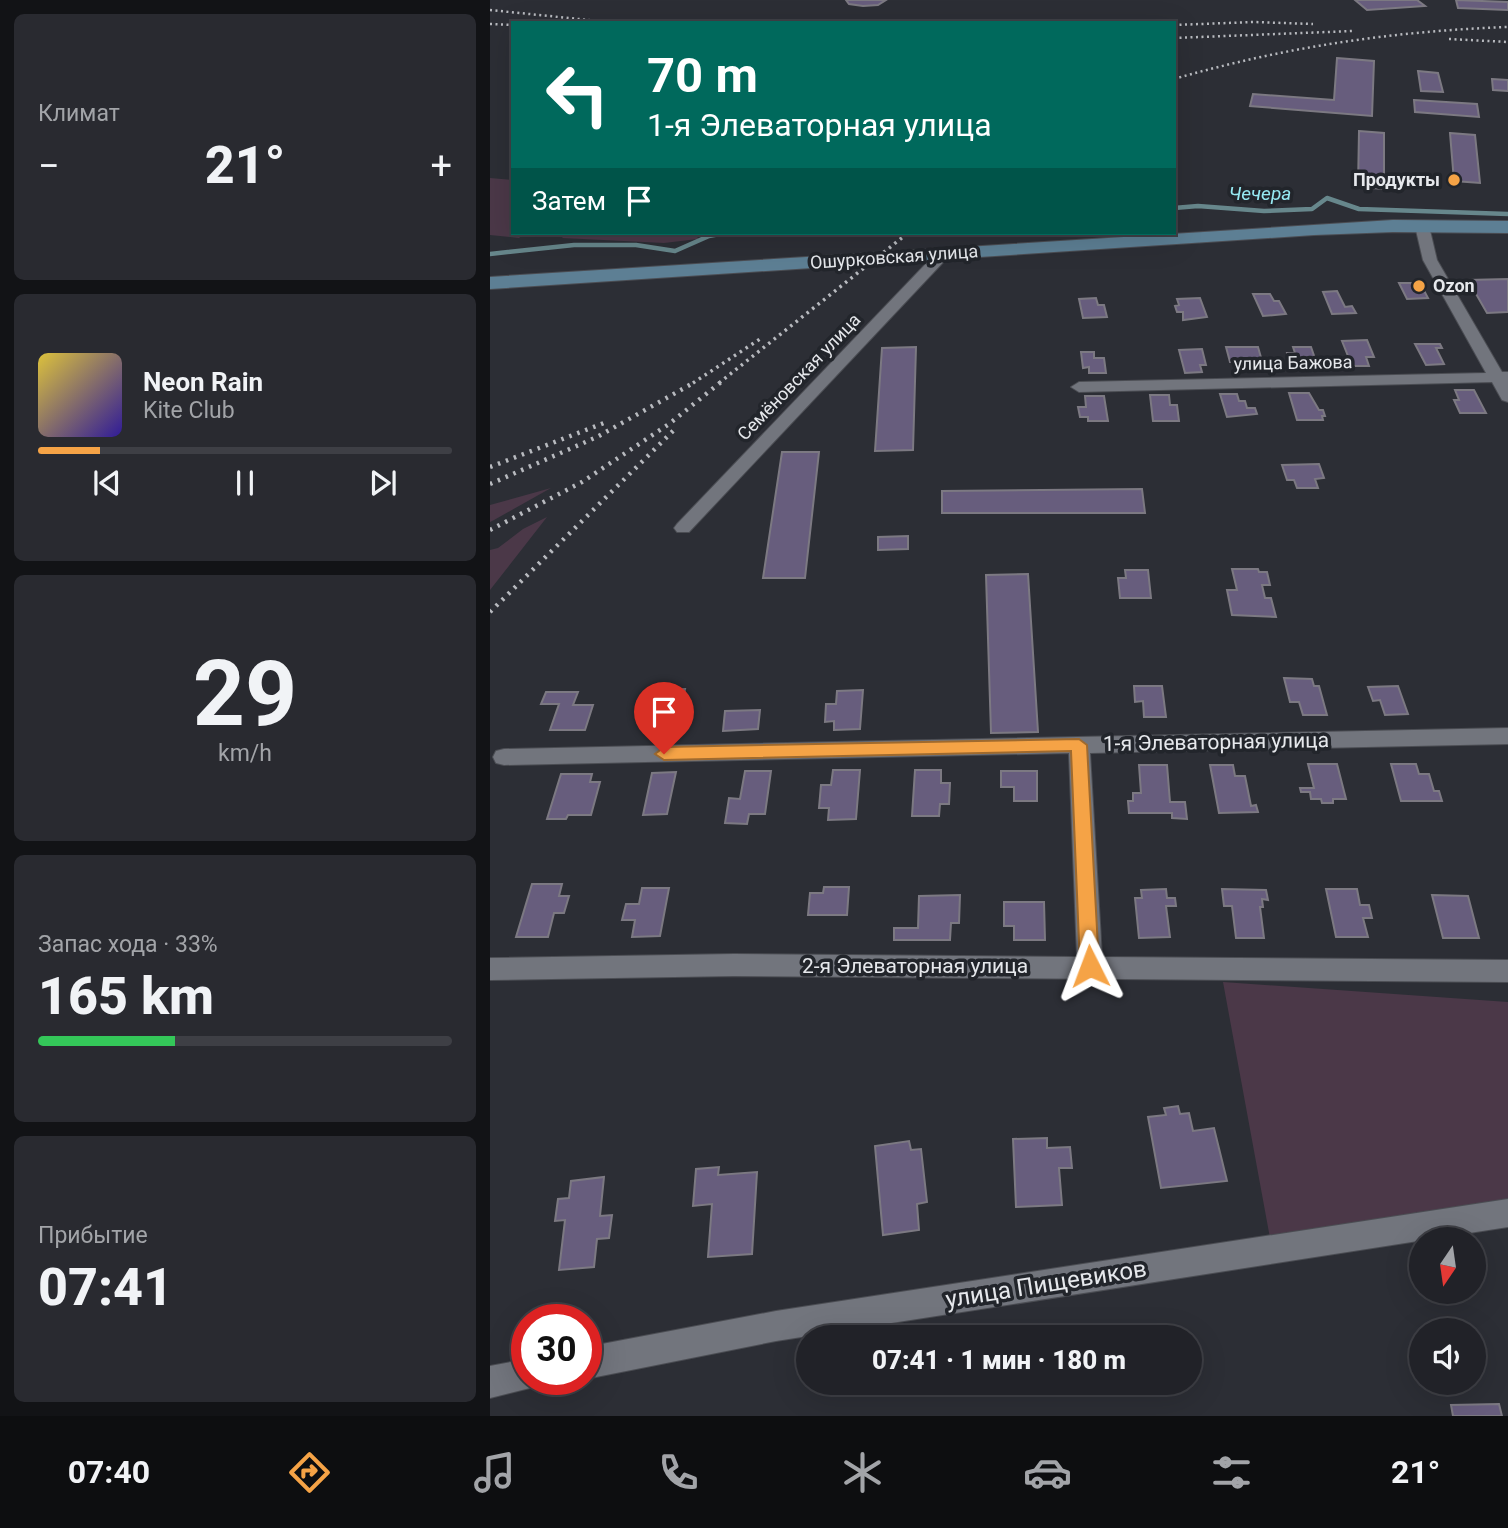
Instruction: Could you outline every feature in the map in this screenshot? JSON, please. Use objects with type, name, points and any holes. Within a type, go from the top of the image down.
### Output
[{"type":"street","points":[[1422,226],[1430,260],[1502,377],[1508,397]]},
{"type":"street","name":"Ошурковская улица","points":[[490,283],[1314,229],[1508,227]]},
{"type":"street","name":"Семёновская улица","points":[[683,528],[944,253]]},
{"type":"street","name":"улица Бажова","points":[[1079,387],[1502,377]]},
{"type":"street","name":"1-я Элеваторная улица","points":[[503,757],[1508,736]]},
{"type":"street","points":[[1079,745],[1090,966]]},
{"type":"street","name":"2-я Элеваторная улица","points":[[490,969],[734,965],[1508,971]]},
{"type":"street","name":"улица Пищевиков","points":[[602,1360],[776,1326],[1508,1213]]},
{"type":"street","points":[[490,1382],[511,1378]]},
{"type":"shaded area","points":[[490,178],[511,180],[511,235],[522,235],[519,238],[490,235]]},
{"type":"shaded area","points":[[564,235],[701,235],[697,236],[698,239],[664,243],[562,238]]},
{"type":"shaded area","points":[[551,488],[494,520],[490,522],[490,505]]},
{"type":"shaded area","points":[[547,517],[490,590],[490,550],[498,548],[523,529]]},
{"type":"shaded area","points":[[1223,982],[1508,1002],[1508,1203],[1270,1238]]},
{"type":"building","points":[[846,0],[886,0],[878,5],[863,6],[849,4]]},
{"type":"building","points":[[1355,0],[1417,0],[1425,6],[1367,10]]},
{"type":"building","points":[[1456,0],[1508,2],[1508,10],[1458,8]]},
{"type":"building","points":[[1337,58],[1374,61],[1372,116],[1250,106],[1253,94],[1334,100]]},
{"type":"building","points":[[1418,71],[1438,73],[1443,92],[1421,91]]},
{"type":"building","points":[[1492,79],[1508,80],[1508,91],[1493,90]]},
{"type":"building","points":[[1414,100],[1477,104],[1479,117],[1415,112]]},
{"type":"building","points":[[1359,131],[1384,133],[1384,189],[1358,187]]},
{"type":"building","points":[[1450,133],[1475,135],[1480,183],[1454,181]]},
{"type":"building","points":[[1508,279],[1508,312],[1487,313],[1468,280]]},
{"type":"building","points":[[1399,283],[1420,283],[1428,298],[1407,299]]},
{"type":"building","points":[[1337,291],[1345,307],[1352,306],[1356,313],[1332,314],[1323,292]]},
{"type":"building","points":[[1253,294],[1270,294],[1274,301],[1279,301],[1286,314],[1263,316]]},
{"type":"building","points":[[1096,298],[1098,305],[1104,305],[1107,317],[1083,318],[1079,299]]},
{"type":"building","points":[[1200,298],[1207,317],[1183,320],[1183,312],[1177,312],[1175,306],[1179,305],[1177,299]]},
{"type":"building","points":[[1367,340],[1374,357],[1366,357],[1369,366],[1352,366],[1342,341]]},
{"type":"building","points":[[1415,344],[1440,344],[1442,348],[1436,348],[1444,364],[1426,365]]},
{"type":"building","points":[[916,347],[913,450],[875,451],[882,348]]},
{"type":"building","points":[[1226,347],[1258,347],[1262,361],[1230,362]]},
{"type":"building","points":[[1293,347],[1311,347],[1318,367],[1300,368],[1298,362],[1289,362],[1287,353],[1295,353]]},
{"type":"building","points":[[1202,349],[1206,365],[1200,365],[1202,372],[1185,373],[1179,350]]},
{"type":"building","points":[[1081,352],[1094,352],[1094,358],[1104,358],[1106,373],[1089,373],[1089,367],[1083,368]]},
{"type":"building","points":[[1455,390],[1474,390],[1486,413],[1460,413],[1454,400],[1459,400]]},
{"type":"building","points":[[1289,393],[1309,393],[1319,410],[1323,410],[1323,420],[1297,420]]},
{"type":"building","points":[[1220,394],[1237,394],[1239,401],[1245,401],[1247,408],[1255,408],[1257,414],[1227,417]]},
{"type":"building","points":[[1150,395],[1169,395],[1170,405],[1177,405],[1179,421],[1153,421]]},
{"type":"building","points":[[1085,396],[1104,396],[1108,421],[1088,421],[1088,417],[1080,417],[1078,407],[1086,407]]},
{"type":"building","points":[[782,452],[819,452],[805,578],[763,578]]},
{"type":"building","points":[[1319,464],[1324,478],[1315,479],[1318,488],[1297,488],[1294,480],[1287,480],[1282,465]]},
{"type":"building","points":[[1142,489],[1145,513],[942,513],[942,491]]},
{"type":"building","points":[[908,536],[908,549],[878,550],[878,537]]},
{"type":"building","points":[[1232,569],[1258,569],[1259,572],[1267,572],[1270,585],[1262,585],[1265,598],[1271,598],[1276,617],[1232,615],[1227,590],[1237,590]]},
{"type":"building","points":[[1125,570],[1148,570],[1151,598],[1120,598],[1118,578],[1126,578]]},
{"type":"building","points":[[1028,574],[1038,732],[991,733],[986,575]]},
{"type":"building","points":[[1284,678],[1312,679],[1314,686],[1319,686],[1327,715],[1303,715],[1299,702],[1290,702]]},
{"type":"building","points":[[1134,686],[1162,686],[1166,717],[1144,717],[1143,701],[1135,702]]},
{"type":"building","points":[[1398,686],[1408,714],[1385,715],[1380,700],[1373,701],[1368,687]]},
{"type":"building","points":[[685,689],[677,728],[655,728],[662,697],[655,697],[657,690]]},
{"type":"building","points":[[863,690],[860,729],[834,730],[834,721],[825,722],[826,704],[836,704],[837,691]]},
{"type":"building","points":[[546,692],[578,692],[573,705],[593,705],[585,730],[550,730],[559,704],[541,704]]},
{"type":"building","points":[[760,710],[758,729],[723,731],[725,711]]},
{"type":"building","points":[[1308,764],[1337,764],[1346,799],[1333,799],[1333,803],[1322,803],[1321,799],[1311,799],[1310,792],[1301,792],[1300,788],[1314,788]]},
{"type":"building","points":[[1391,764],[1416,764],[1419,774],[1429,774],[1434,791],[1439,791],[1442,801],[1401,801]]},
{"type":"building","points":[[1139,765],[1167,765],[1170,802],[1185,802],[1187,819],[1172,818],[1172,813],[1129,813],[1128,801],[1133,801],[1133,793],[1141,793]]},
{"type":"building","points":[[1210,765],[1233,765],[1235,776],[1245,776],[1251,806],[1256,805],[1258,812],[1219,813]]},
{"type":"building","points":[[833,770],[860,770],[856,819],[828,820],[829,808],[819,808],[821,785],[831,785]]},
{"type":"building","points":[[915,770],[941,770],[941,783],[950,783],[949,804],[940,804],[939,816],[912,816]]},
{"type":"building","points":[[745,771],[771,771],[765,814],[749,814],[747,824],[725,823],[729,798],[740,799]]},
{"type":"building","points":[[1001,771],[1037,771],[1037,801],[1014,801],[1014,787],[1001,787]]},
{"type":"building","points":[[676,772],[667,814],[643,815],[652,773]]},
{"type":"building","points":[[561,774],[592,774],[590,782],[600,782],[591,815],[547,819]]},
{"type":"building","points":[[532,884],[562,884],[559,896],[569,896],[564,913],[554,913],[548,937],[516,937]]},
{"type":"building","points":[[824,887],[849,887],[847,915],[808,915],[810,893],[823,893]]},
{"type":"building","points":[[642,888],[669,888],[660,936],[632,937],[635,920],[622,920],[626,904],[639,904]]},
{"type":"building","points":[[1166,889],[1167,898],[1175,898],[1176,906],[1166,906],[1170,937],[1139,938],[1135,898],[1142,898],[1141,890]]},
{"type":"building","points":[[1222,889],[1266,890],[1268,900],[1262,899],[1263,907],[1260,907],[1264,938],[1236,938],[1232,906],[1224,906]]},
{"type":"building","points":[[1326,889],[1357,889],[1360,905],[1369,905],[1372,918],[1363,918],[1368,937],[1336,937]]},
{"type":"building","points":[[960,895],[959,923],[951,923],[950,940],[894,940],[894,928],[918,928],[919,896]]},
{"type":"building","points":[[1432,895],[1468,896],[1479,938],[1443,938]]},
{"type":"building","points":[[1004,902],[1044,902],[1045,940],[1014,940],[1014,926],[1004,926]]},
{"type":"building","points":[[1178,1106],[1180,1114],[1189,1113],[1193,1131],[1214,1128],[1227,1181],[1161,1188],[1148,1117],[1166,1115],[1164,1108]]},
{"type":"building","points":[[1047,1138],[1047,1148],[1070,1147],[1072,1168],[1059,1168],[1062,1205],[1016,1207],[1013,1139]]},
{"type":"building","points":[[909,1141],[911,1150],[921,1149],[927,1202],[917,1204],[919,1230],[883,1235],[875,1146]]},
{"type":"building","points":[[719,1167],[718,1175],[757,1172],[752,1254],[708,1257],[712,1204],[693,1206],[696,1169]]},
{"type":"building","points":[[604,1177],[600,1216],[612,1215],[609,1238],[597,1239],[594,1267],[559,1270],[565,1220],[555,1221],[558,1199],[569,1198],[571,1181]]},
{"type":"building","points":[[1499,1404],[1502,1416],[1453,1416],[1451,1405]]},
{"type":"waterway","name":"Чечера","points":[[1176,208],[1198,206],[1264,211],[1312,209],[1327,198],[1359,209],[1508,214]]},
{"type":"waterway","name":"Чечера","points":[[490,254],[574,245],[636,245],[675,251],[714,235]]},
{"type":"railway","points":[[490,10],[598,21]]},
{"type":"railway","points":[[1176,25],[1254,22],[1313,24]]},
{"type":"railway","points":[[490,24],[511,25]]},
{"type":"railway","points":[[1176,78],[1257,58],[1340,42],[1423,32],[1508,27]]},
{"type":"railway","points":[[1176,38],[1353,31]]},
{"type":"railway","points":[[1449,39],[1508,42]]},
{"type":"railway","points":[[719,383],[905,235]]},
{"type":"railway","points":[[693,383],[763,337]]},
{"type":"railway","points":[[490,484],[597,437],[695,382]]},
{"type":"railway","points":[[490,530],[582,482],[669,424],[721,382]]},
{"type":"railway","points":[[490,467],[604,423]]},
{"type":"railway","points":[[490,612],[674,430]]},
{"type":"place","name":"Продукты","points":[[1454,180]]},
{"type":"place","name":"Ozon","points":[[1419,286]]},
{"type":"route","points":[[664,754],[1079,745],[1090,966]]}]
